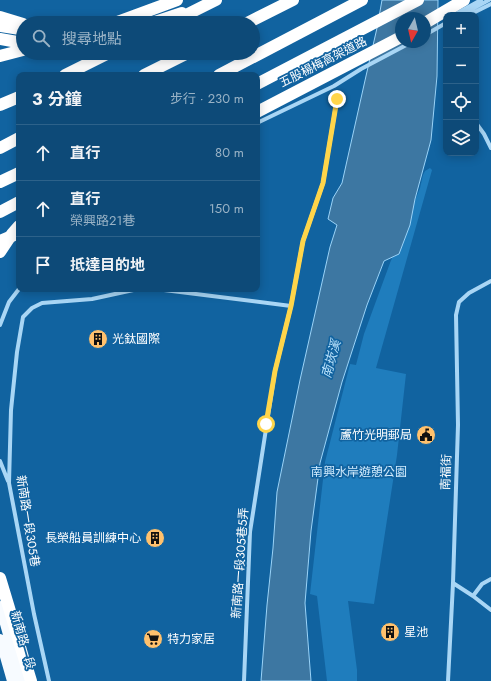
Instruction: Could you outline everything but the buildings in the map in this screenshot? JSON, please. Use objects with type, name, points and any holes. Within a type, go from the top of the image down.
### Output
[{"type":"highway","points":[[134,16],[177,0]]},
{"type":"highway","points":[[177,16],[216,0]]},
{"type":"highway","points":[[178,16],[225,0]]},
{"type":"highway","points":[[260,16],[293,0]]},
{"type":"highway","points":[[260,53],[362,0]]},
{"type":"highway","points":[[260,82],[414,2],[424,0]]},
{"type":"highway","points":[[431,19],[464,0]]},
{"type":"highway","points":[[0,17],[16,22]]},
{"type":"highway","points":[[0,26],[16,28]]},
{"type":"highway","points":[[0,39],[16,42]]},
{"type":"highway","name":"五股楊梅高架道路","points":[[260,110],[395,40]]},
{"type":"highway","points":[[0,56],[16,52]]},
{"type":"highway","points":[[71,72],[95,60]]},
{"type":"highway","points":[[150,72],[174,60]]},
{"type":"highway","points":[[225,72],[248,60]]},
{"type":"highway","points":[[0,105],[16,97]]},
{"type":"highway","points":[[0,148],[16,140]]},
{"type":"highway","points":[[0,182],[16,174]]},
{"type":"highway","points":[[0,212],[16,204]]},
{"type":"highway","points":[[0,252],[16,229]]},
{"type":"highway","points":[[0,242],[16,234]]},
{"type":"highway","points":[[0,578],[31,681]]},
{"type":"main road","name":"新南路一段","points":[[0,606],[21,681]]},
{"type":"main road","name":"新南路一段","points":[[0,639],[12,681]]},
{"type":"street","points":[[459,12],[481,0]]},
{"type":"street","points":[[467,12],[489,0]]},
{"type":"street","points":[[475,12],[491,4]]},
{"type":"street","points":[[431,32],[443,25]]},
{"type":"street","points":[[260,122],[334,86],[401,48]]},
{"type":"street","name":"新南路一段305巷5弄","points":[[244,681],[250,532],[275,371],[291,306],[303,241],[323,183],[337,99]]},
{"type":"street","points":[[479,127],[491,148]]},
{"type":"street","name":"南福街","points":[[448,681],[458,425],[456,316],[460,302],[469,293],[491,281]]},
{"type":"street","points":[[0,325],[9,302],[17,292]]},
{"type":"street","name":"新南路一段305巷","points":[[49,681],[34,614],[9,483],[11,410],[17,352],[23,317],[32,308],[42,303],[92,298],[123,292]]},
{"type":"street","points":[[180,292],[291,306]]},
{"type":"street","points":[[0,461],[9,483]]},
{"type":"street","points":[[473,596],[482,584],[491,579]]},
{"type":"street","points":[[453,583],[491,610]]},
{"type":"green space","name":"南興水岸遊憩公園","points":[[430,168],[432,170],[376,368],[406,374],[397,455],[374,604],[348,601],[357,670],[357,681],[327,681],[317,596],[310,594],[325,462],[350,364],[356,365],[364,334],[420,188],[423,175],[425,171]]},
{"type":"water","name":"南崁溪","points":[[382,0],[438,0],[437,76],[431,140],[415,199],[410,225],[399,254],[384,261],[367,305],[342,382],[320,463],[311,531],[305,603],[311,681],[261,681],[277,492],[300,380],[330,247],[337,225],[328,219],[333,198],[342,183]]},
{"type":"place","name":"光鈦國際","points":[[98,339]]},
{"type":"place","name":"蘆竹光明郵局","points":[[426,435]]},
{"type":"place","name":"長榮船員訓練中心","points":[[155,538]]},
{"type":"place","name":"星池","points":[[390,632]]},
{"type":"place","name":"特力家居","points":[[153,639]]},
{"type":"route","points":[[266,424],[275,371],[291,306],[303,241],[323,183],[337,99]]}]
